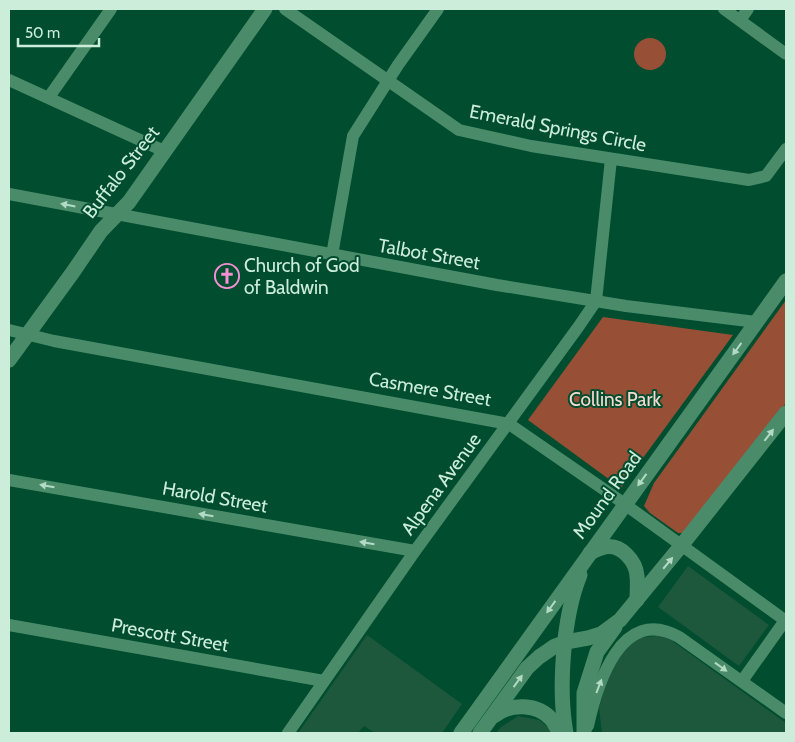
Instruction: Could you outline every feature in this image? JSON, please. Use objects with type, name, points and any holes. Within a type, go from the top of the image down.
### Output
[{"type":"main road","name":"Buffalo Street","points":[[9,360],[101,231],[129,202],[265,9]]},
{"type":"main road","name":"Mound Road","points":[[462,733],[786,281]]},
{"type":"main road","points":[[586,733],[584,694],[597,652],[620,620],[786,413]]},
{"type":"main road","points":[[566,733],[563,669],[567,624],[574,592],[590,553],[605,547],[616,548],[624,552],[633,562],[637,575],[637,600]]},
{"type":"main road","points":[[480,733],[531,663],[547,651],[566,642],[601,634],[620,620]]},
{"type":"main road","points":[[489,720],[498,713],[510,708],[530,708],[546,715],[552,720],[560,733]]},
{"type":"street","points":[[49,97],[112,9]]},
{"type":"street","name":"Emerald Springs Circle","points":[[285,9],[460,130],[530,146],[749,180],[766,176],[786,149]]},
{"type":"street","points":[[332,255],[353,136],[388,81],[438,9]]},
{"type":"street","points":[[724,9],[786,54]]},
{"type":"street","points":[[740,20],[748,9]]},
{"type":"street","points":[[9,80],[164,151]]},
{"type":"street","name":"Alpena Avenue","points":[[288,733],[415,551],[596,301],[611,159]]},
{"type":"street","name":"Talbot Street","points":[[9,194],[497,285],[596,301],[756,322]]},
{"type":"street","name":"Casmere Street","points":[[9,330],[54,341],[508,424],[786,620]]},
{"type":"street","name":"Harold Street","points":[[9,480],[415,551]]},
{"type":"street","points":[[742,682],[786,620]]},
{"type":"street","name":"Prescott Street","points":[[9,625],[324,681]]},
{"type":"street","points":[[586,733],[596,693],[617,650],[626,640],[637,634],[656,630],[674,634],[786,713]]},
{"type":"shaded area","points":[[688,566],[769,625],[739,666],[658,607]]},
{"type":"shaded area","points":[[367,635],[462,704],[442,733],[375,733],[364,726],[358,733],[298,733]]},
{"type":"shaded area","points":[[664,635],[786,723],[786,733],[602,733],[599,708],[608,675],[624,649],[638,638]]},
{"type":"shaded area","points":[[518,716],[539,720],[552,733],[496,733],[501,727]]},
{"type":"green space","points":[[650,38],[661,43],[666,54],[661,65],[650,70],[639,65],[634,54],[639,43]]},
{"type":"green space","points":[[786,300],[786,403],[687,530],[683,533],[678,533],[650,513],[644,506],[654,483]]},
{"type":"green space","name":"Collins Park","points":[[603,317],[733,335],[621,488],[528,420]]},
{"type":"place","name":"Church of God of Baldwin","points":[[227,276]]}]
